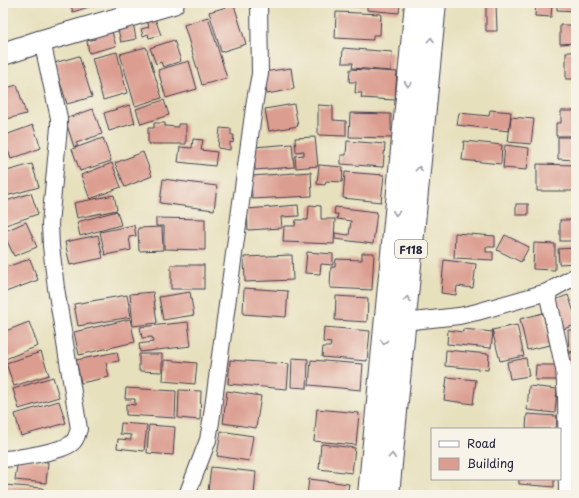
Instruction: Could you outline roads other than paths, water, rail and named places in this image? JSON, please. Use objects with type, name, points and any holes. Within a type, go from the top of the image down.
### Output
[{"type":"main road","points":[[3,54],[42,41],[173,3]]},
{"type":"main road","name":"F118","points":[[369,495],[416,3]]},
{"type":"main road","name":"F118","points":[[388,495],[435,3]]},
{"type":"street","points":[[187,495],[208,440],[211,422],[255,100],[260,74],[259,3]]},
{"type":"street","points":[[3,459],[17,458],[62,448],[72,443],[76,438],[79,429],[57,295],[51,246],[50,224],[59,118],[42,41]]},
{"type":"street","points":[[404,322],[458,316],[547,292],[576,276]]},
{"type":"street","points":[[547,292],[564,368],[568,495]]}]
